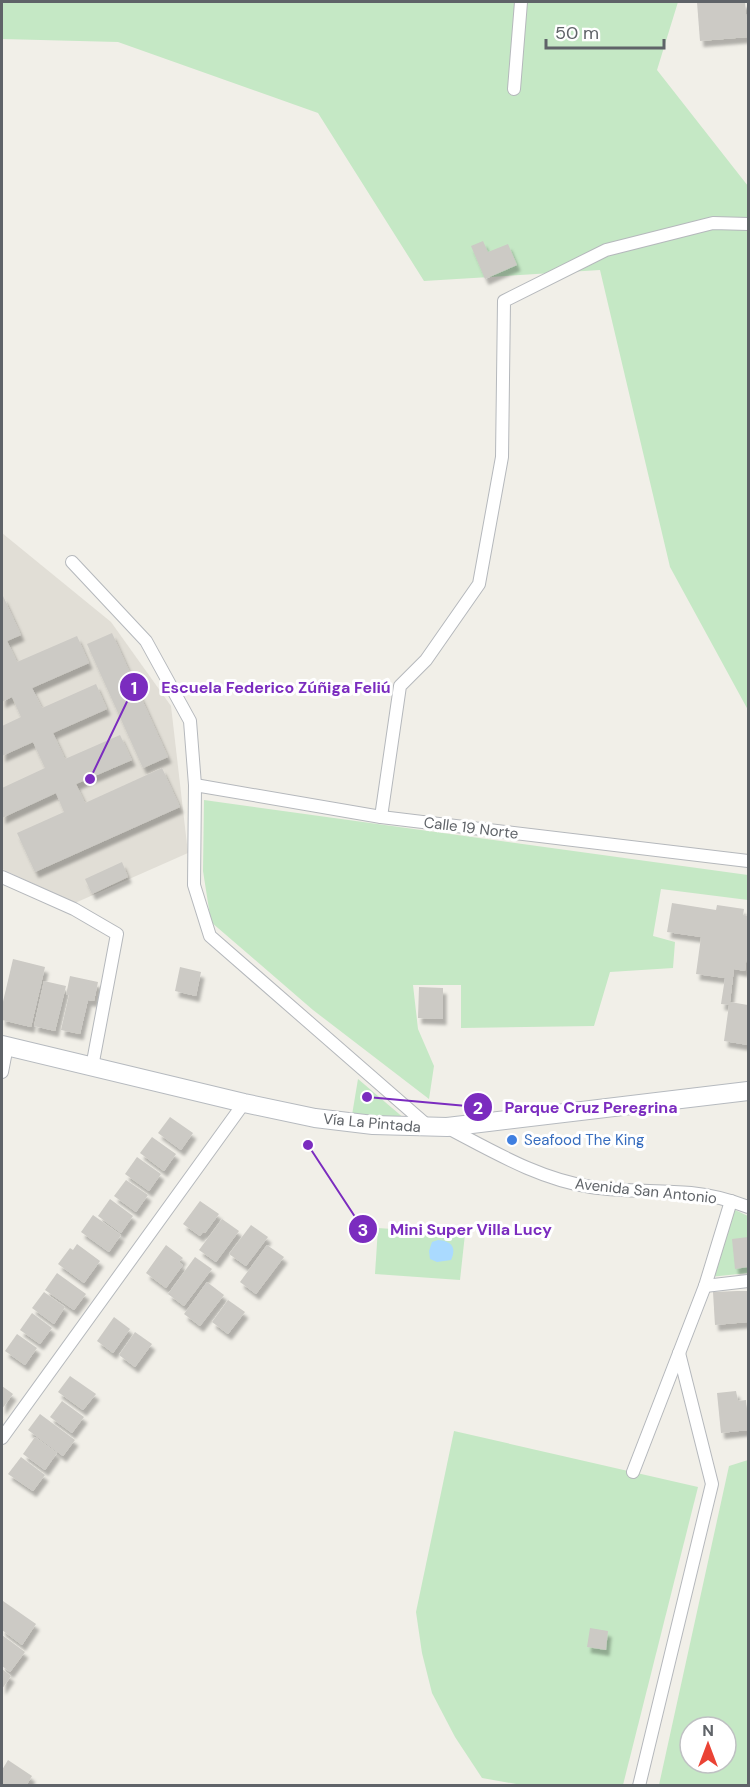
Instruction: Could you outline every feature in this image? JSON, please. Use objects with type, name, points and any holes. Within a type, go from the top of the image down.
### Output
[{"type":"main road","name":"Vía La Pintada","points":[[4,1046],[244,1104],[315,1118],[373,1125],[438,1127],[748,1091]]},
{"type":"street","points":[[514,89],[521,2]]},
{"type":"street","points":[[381,817],[400,686],[426,660],[479,584],[502,458],[504,301],[606,250],[713,223],[748,224]]},
{"type":"street","name":"Avenida San Antonio","points":[[72,562],[146,641],[190,721],[195,785],[194,885],[210,936],[438,1127],[529,1170],[560,1181],[593,1188],[692,1193],[748,1207]]},
{"type":"street","name":"Calle 19 Norte","points":[[195,785],[381,817],[748,861]]},
{"type":"street","points":[[2,877],[74,909],[117,934],[92,1067]]},
{"type":"street","points":[[2,1072],[4,1046]]},
{"type":"street","points":[[2,1438],[244,1104]]},
{"type":"street","points":[[633,1472],[705,1286],[731,1201]]},
{"type":"street","points":[[705,1286],[748,1281]]},
{"type":"street","points":[[639,1785],[712,1484],[679,1353]]},
{"type":"shaded area","points":[[2,533],[111,622],[171,706],[188,853],[75,903],[2,869]]},
{"type":"green space","points":[[2,2],[678,2],[657,70],[748,186],[748,710],[670,567],[600,270],[424,281],[318,113],[118,42],[2,39]]},
{"type":"green space","points":[[204,800],[748,875],[748,900],[661,889],[653,936],[675,942],[673,968],[610,972],[594,1026],[461,1028],[461,985],[413,985],[418,1029],[434,1066],[429,1099],[313,1010],[211,922],[203,871]]},
{"type":"green space","points":[[358,1079],[405,1119],[352,1115]]},
{"type":"green space","points":[[733,1209],[748,1216],[748,1273],[710,1277]]},
{"type":"green space","points":[[378,1228],[465,1234],[460,1280],[375,1274]]},
{"type":"green space","points":[[454,1431],[698,1487],[623,1785],[522,1785],[482,1778],[455,1737],[432,1693],[422,1653],[416,1612]]},
{"type":"green space","points":[[748,1460],[748,1785],[659,1785],[729,1466]]},
{"type":"water","points":[[438,1240],[452,1246],[451,1260],[437,1262],[430,1259],[429,1251],[432,1242]]},
{"type":"building","points":[[697,2],[745,2],[748,37],[700,41]]},
{"type":"building","points":[[483,241],[488,252],[508,244],[517,265],[485,279],[471,246]]},
{"type":"building","points":[[3,596],[21,635],[7,641],[17,662],[77,636],[89,663],[32,688],[42,708],[96,684],[107,709],[53,733],[65,759],[120,735],[132,760],[76,784],[85,803],[162,768],[180,807],[35,872],[17,833],[64,812],[56,793],[2,818],[2,788],[45,768],[33,742],[2,756],[2,726],[21,717],[12,697],[2,702]]},
{"type":"building","points":[[112,633],[168,757],[143,768],[87,644]]},
{"type":"building","points":[[122,862],[128,877],[92,894],[85,879]]},
{"type":"building","points":[[672,903],[716,910],[717,905],[744,909],[743,915],[748,916],[745,971],[734,969],[730,1002],[748,1005],[748,1045],[724,1041],[729,1005],[721,1004],[725,978],[696,974],[701,937],[667,932]]},
{"type":"building","points":[[13,959],[45,967],[31,1027],[2,1020],[2,1006]]},
{"type":"building","points":[[180,967],[201,972],[196,996],[175,991]]},
{"type":"building","points":[[70,976],[98,982],[94,1001],[88,1000],[80,1034],[61,1030],[69,995],[66,995]]},
{"type":"building","points":[[44,981],[66,986],[55,1031],[34,1026]]},
{"type":"building","points":[[419,987],[443,988],[443,1019],[418,1018]]},
{"type":"building","points":[[170,1117],[193,1133],[181,1150],[158,1133]]},
{"type":"building","points":[[152,1137],[176,1154],[164,1171],[140,1153]]},
{"type":"building","points":[[137,1157],[161,1174],[149,1191],[125,1174]]},
{"type":"building","points":[[126,1180],[148,1195],[136,1212],[114,1196]]},
{"type":"building","points":[[110,1199],[133,1216],[121,1233],[98,1216]]},
{"type":"building","points":[[200,1201],[219,1214],[205,1233],[203,1232],[200,1236],[183,1224]]},
{"type":"building","points":[[93,1215],[121,1235],[109,1252],[81,1232]]},
{"type":"building","points":[[222,1219],[239,1231],[216,1262],[199,1250]]},
{"type":"building","points":[[251,1225],[268,1237],[246,1266],[229,1254]]},
{"type":"building","points":[[748,1237],[748,1267],[735,1269],[732,1239]]},
{"type":"building","points":[[77,1244],[100,1261],[84,1283],[58,1264],[70,1248],[73,1250]]},
{"type":"building","points":[[166,1245],[183,1258],[179,1262],[183,1265],[166,1288],[146,1273]]},
{"type":"building","points":[[267,1245],[284,1257],[256,1294],[240,1282]]},
{"type":"building","points":[[195,1257],[212,1269],[184,1306],[168,1294]]},
{"type":"building","points":[[57,1273],[86,1294],[74,1310],[45,1290]]},
{"type":"building","points":[[207,1282],[224,1295],[200,1326],[184,1314]]},
{"type":"building","points":[[748,1291],[748,1322],[715,1325],[713,1292]]},
{"type":"building","points":[[44,1292],[65,1307],[54,1324],[32,1308]]},
{"type":"building","points":[[228,1300],[245,1312],[228,1334],[212,1322]]},
{"type":"building","points":[[32,1313],[52,1328],[40,1344],[20,1330]]},
{"type":"building","points":[[114,1317],[130,1329],[113,1353],[97,1341]]},
{"type":"building","points":[[135,1332],[152,1344],[135,1367],[119,1355]]},
{"type":"building","points":[[17,1334],[37,1348],[25,1365],[5,1351]]},
{"type":"building","points":[[70,1376],[96,1394],[83,1410],[58,1392]]},
{"type":"building","points":[[2,1386],[13,1394],[2,1409]]},
{"type":"building","points":[[736,1391],[738,1401],[746,1400],[748,1430],[721,1433],[717,1393]]},
{"type":"building","points":[[62,1401],[84,1417],[72,1433],[50,1417]]},
{"type":"building","points":[[40,1414],[75,1440],[63,1456],[28,1430]]},
{"type":"building","points":[[35,1437],[57,1453],[45,1470],[23,1454]]},
{"type":"building","points":[[21,1457],[45,1475],[33,1491],[8,1474]]},
{"type":"building","points":[[3,1601],[36,1624],[22,1645],[2,1630]]},
{"type":"building","points":[[590,1628],[608,1631],[606,1650],[587,1647]]},
{"type":"building","points":[[2,1635],[25,1652],[10,1672],[2,1666]]},
{"type":"building","points":[[2,1669],[11,1676],[2,1689]]},
{"type":"building","points":[[8,1760],[32,1776],[26,1786],[2,1786],[2,1770]]},
{"type":"place","name":"Escuela Federico Zúñiga Feliú","points":[[90,779]]},
{"type":"place","name":"Parque Cruz Peregrina","points":[[367,1097]]},
{"type":"place","name":"Seafood The King","points":[[512,1140]]},
{"type":"place","name":"Mini Super Villa Lucy","points":[[308,1145]]}]
